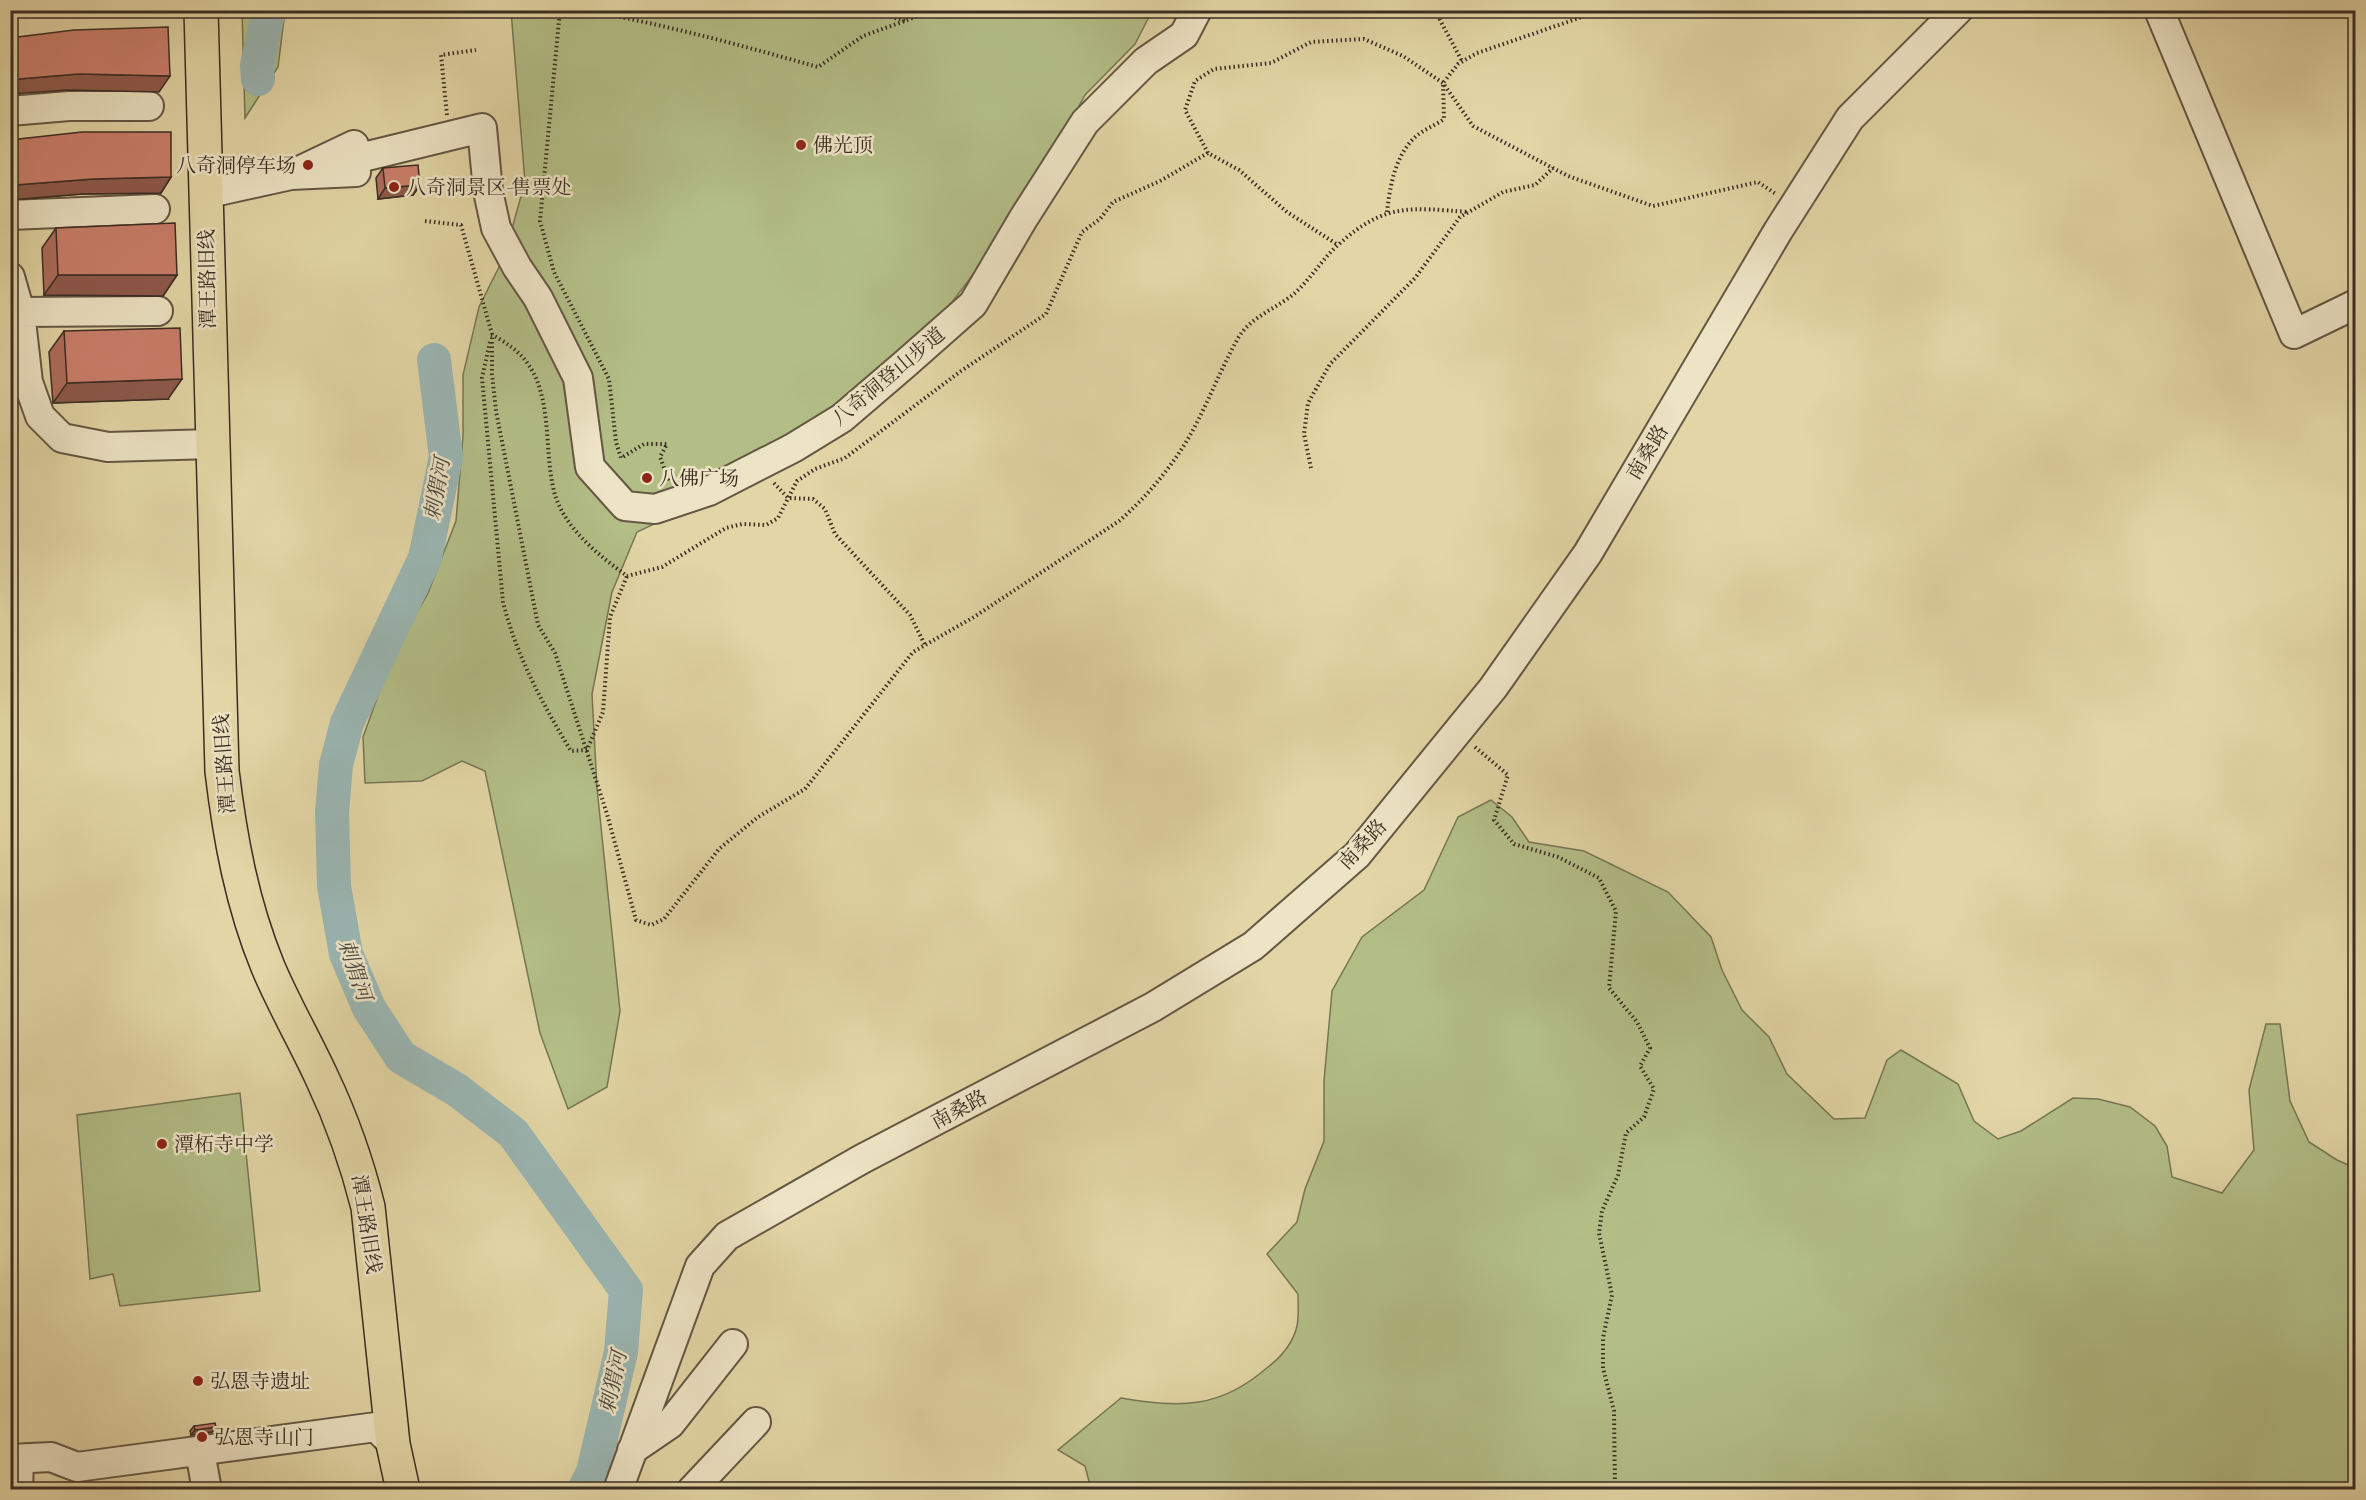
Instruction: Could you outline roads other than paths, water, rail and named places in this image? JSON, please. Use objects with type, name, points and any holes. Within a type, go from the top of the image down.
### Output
[{"type":"main road","name":"潭王路旧线","points":[[201,10],[222,771],[235,859],[247,907],[268,968],[323,1079],[360,1173],[372,1234],[393,1444],[403,1490]]},
{"type":"street","name":"八奇洞登山步道","points":[[205,194],[482,128],[488,191],[496,228],[517,267],[538,298],[578,378],[590,467],[625,506],[655,509],[709,491],[793,448],[842,418],[973,304],[1023,219],[1085,122],[1146,61],[1184,35],[1197,10]]},
{"type":"street","name":"南桑路","points":[[618,1490],[700,1266],[727,1236],[862,1159],[1153,1007],[1253,946],[1357,855],[1493,688],[1588,553],[1794,206],[1850,118],[1958,10]]},
{"type":"street","points":[[2159,10],[2294,334],[2355,304]]},
{"type":"street","points":[[10,111],[69,106],[149,106]]},
{"type":"street","points":[[10,214],[155,209]]},
{"type":"street","points":[[10,277],[20,312],[28,382],[40,416],[63,438],[108,447],[212,444]]},
{"type":"street","points":[[20,312],[158,311]]},
{"type":"street","points":[[632,1450],[670,1424],[733,1344]]},
{"type":"street","points":[[692,1490],[756,1422]]},
{"type":"street","points":[[18,1490],[15,1459],[51,1457],[76,1467],[376,1428],[393,1444]]},
{"type":"street","points":[[200,1452],[207,1490]]},
{"type":"waterway","name":"刺猬河","points":[[258,79],[257,65],[269,10]]},
{"type":"waterway","name":"刺猬河","points":[[434,360],[446,457],[425,558],[347,723],[336,765],[332,812],[334,886],[346,954],[369,1008],[401,1057],[457,1090],[513,1133],[626,1290],[621,1352],[593,1472],[584,1490]]},
{"type":"place","name":"佛光顶","points":[[801,145]]},
{"type":"place","name":"八奇洞停车场","points":[[308,165]]},
{"type":"place","name":"八奇洞景区-售票处","points":[[394,187]]},
{"type":"place","name":"八佛广场","points":[[647,478]]},
{"type":"place","name":"潭柘寺中学","points":[[162,1144]]},
{"type":"place","name":"弘恩寺遗址","points":[[198,1381]]},
{"type":"place","name":"弘恩寺山门","points":[[202,1437]]}]
